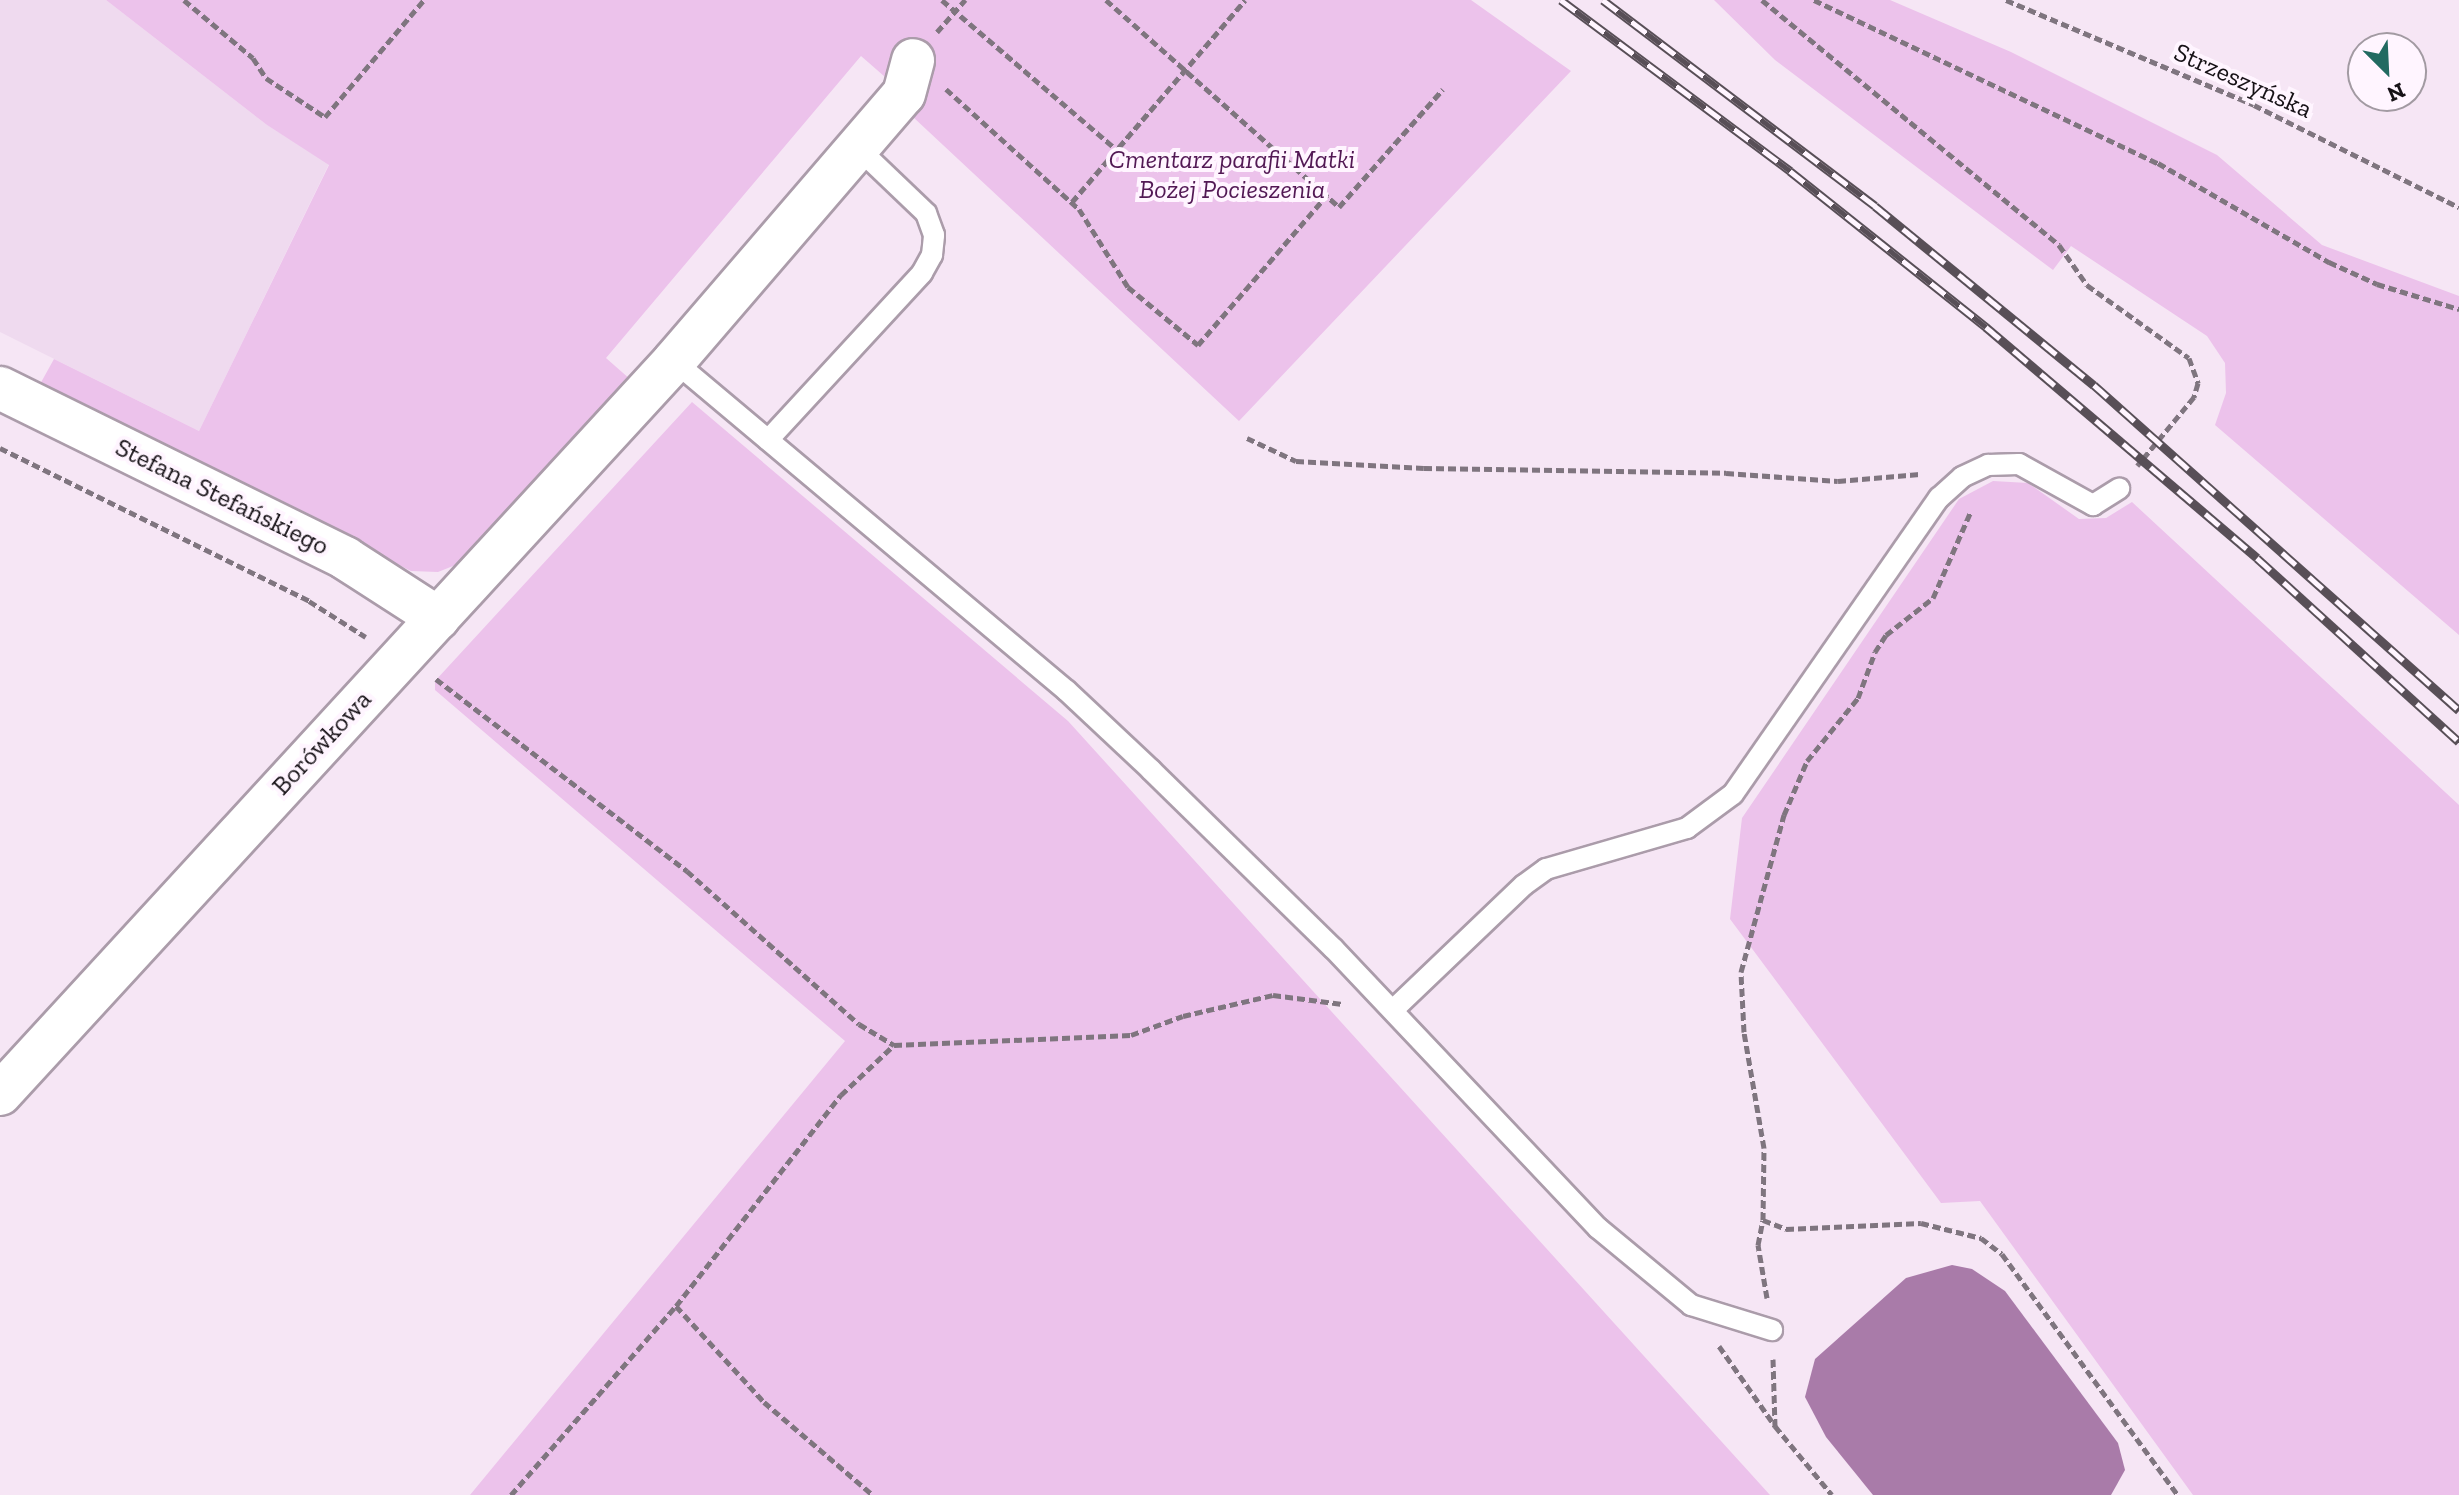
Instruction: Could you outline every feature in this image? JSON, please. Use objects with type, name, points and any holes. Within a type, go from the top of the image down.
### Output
[{"type":"street","name":"Borówkowa","points":[[0,1094],[385,650],[438,618],[674,361],[904,94],[913,60]]},
{"type":"street","name":"Stefana Stefańskiego","points":[[0,388],[345,558],[438,618]]},
{"type":"lane","points":[[768,440],[922,273],[932,255],[934,235],[926,213],[858,148]]},
{"type":"lane","points":[[674,361],[1096,718],[1393,1010],[1560,1191],[1691,1305],[1772,1330]]},
{"type":"lane","points":[[1393,1010],[1546,869],[1687,828],[1733,794],[1939,498],[1962,477],[1988,465],[2019,464],[2093,505],[2119,489]]},
{"type":"path","points":[[184,0],[253,58],[266,78],[325,117],[424,0]]},
{"type":"path","points":[[942,0],[1123,155]]},
{"type":"path","points":[[1106,0],[1339,207],[1443,89]]},
{"type":"path","points":[[1072,202],[1245,0]]},
{"type":"path","points":[[1762,0],[2059,245],[2087,285],[2189,358],[2198,383],[2194,397],[2119,489]]},
{"type":"path","points":[[1814,0],[2144,156],[2329,262],[2377,284],[2459,309]]},
{"type":"path","name":"Strzeszyńska","points":[[2006,0],[2254,105],[2459,207]]},
{"type":"path","points":[[913,60],[1072,202],[1128,287],[1198,345],[1327,195]]},
{"type":"path","points":[[1247,438],[1296,461],[1424,468],[1726,473],[1838,481],[1948,472],[1962,477],[1972,514],[1933,598],[1886,635],[1846,719],[1807,761],[1784,815],[1741,972],[1744,1032],[1764,1148],[1763,1220],[1758,1245],[1772,1330],[1775,1426]]},
{"type":"path","points":[[0,448],[309,601],[360,630],[687,871],[859,1024],[894,1045],[1131,1035],[1183,1016],[1273,995],[1393,1010]]},
{"type":"path","points":[[511,1495],[676,1306],[841,1095],[894,1045]]},
{"type":"path","points":[[1763,1220],[1786,1229],[1921,1223],[1981,1238],[2002,1254],[2178,1495]]},
{"type":"path","points":[[1691,1305],[1775,1426],[1832,1495]]},
{"type":"path","points":[[676,1306],[764,1402],[873,1495]]},
{"type":"shaded area","points":[[0,0],[106,0],[267,125],[329,164],[199,431],[0,332]]},
{"type":"shaded area","points":[[1952,1265],[1972,1269],[2005,1291],[2118,1443],[2125,1470],[2111,1495],[1873,1495],[1826,1437],[1805,1397],[1815,1359],[1906,1278]]},
{"type":"green space","name":"Cmentarz parafii Matki Bożej Pocieszenia","points":[[106,0],[1471,0],[1571,71],[1239,421],[913,117],[916,104],[861,56],[606,358],[631,380],[463,562],[438,572],[411,571],[39,386],[54,359],[199,431],[329,165],[267,125]]},
{"type":"green space","points":[[1714,0],[1890,0],[2011,52],[2217,155],[2322,245],[2459,296],[2459,635],[2215,425],[2226,393],[2225,363],[2207,336],[2071,246],[2053,270],[1775,60]]},
{"type":"green space","points":[[692,402],[1068,721],[1770,1495],[470,1495],[845,1041],[435,690],[435,681]]},
{"type":"green space","points":[[1993,481],[2028,483],[2079,519],[2106,518],[2132,502],[2459,805],[2459,1495],[2193,1495],[1980,1201],[1941,1203],[1730,919],[1742,818],[1959,499]]},
{"type":"railway","points":[[1561,0],[1790,171],[1986,327],[2257,558],[2459,742]]},
{"type":"railway","points":[[1603,0],[1875,206],[2094,385],[2459,710]]}]
